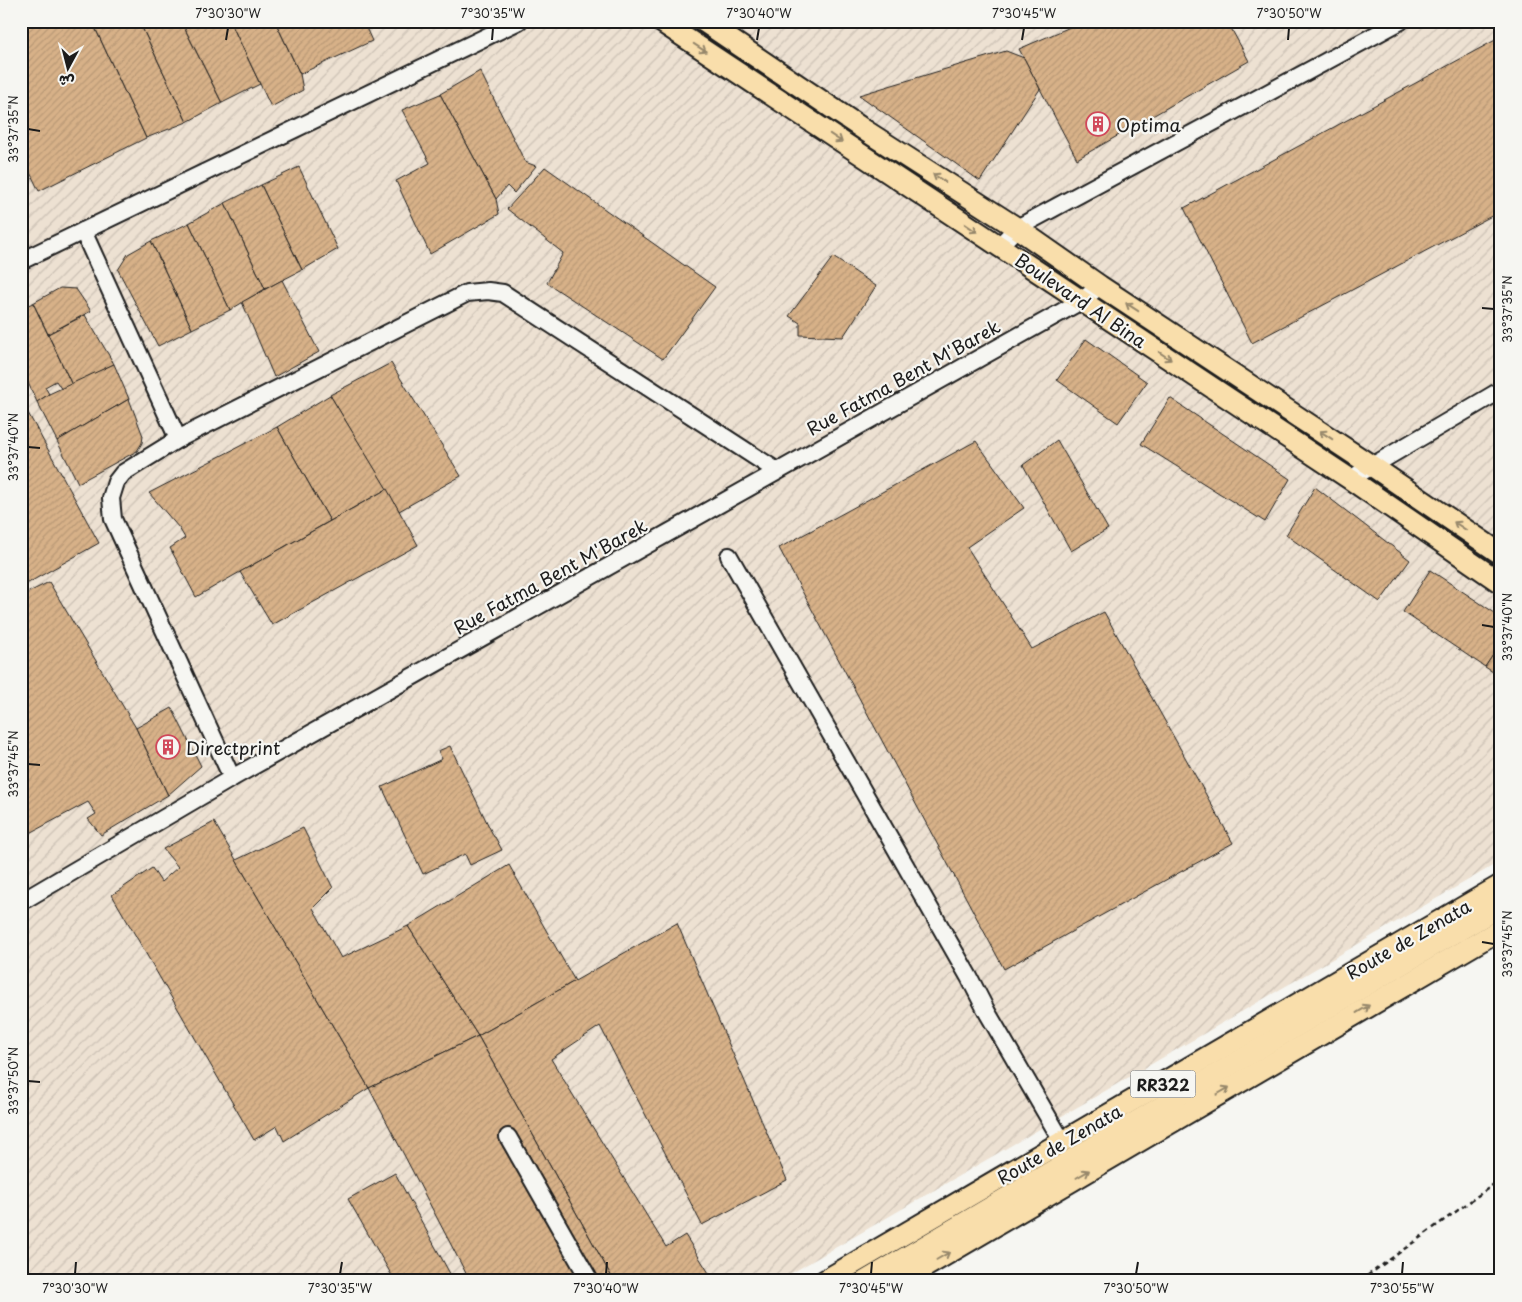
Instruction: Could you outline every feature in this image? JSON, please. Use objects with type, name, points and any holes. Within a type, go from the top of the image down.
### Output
[{"type":"main road","name":"Boulevard Al Bina","points":[[660,21],[1082,300],[1501,582]]},
{"type":"main road","name":"Boulevard Al Bina","points":[[703,21],[858,126],[1017,228],[1100,286],[1501,554]]},
{"type":"main road","name":"Route de Zenata","points":[[824,1281],[1501,885]]},
{"type":"main road","name":"Route de Zenata","points":[[841,1281],[1442,926],[1501,895]]},
{"type":"main road","name":"Route de Zenata","points":[[866,1281],[1501,906]]},
{"type":"main road","name":"Route de Zenata","points":[[901,1281],[1501,929]]},
{"type":"lane","points":[[21,261],[519,21]]},
{"type":"lane","points":[[999,246],[1017,228],[1401,21]]},
{"type":"lane","points":[[83,231],[178,439]]},
{"type":"lane","name":"Rue Fatma Bent M'Barek","points":[[21,902],[232,778],[1082,300],[1100,286]]},
{"type":"lane","points":[[232,778],[113,519],[111,498],[116,482],[123,473],[178,439],[467,293],[488,291],[511,298],[777,471]]},
{"type":"lane","points":[[1350,479],[1501,390]]},
{"type":"lane","points":[[729,556],[1062,1141]]},
{"type":"lane","points":[[508,1137],[590,1281]]},
{"type":"path","points":[[1360,1281],[1501,1179]]},
{"type":"shaded area","points":[[21,21],[1501,21],[1501,861],[778,1281],[21,1281]]},
{"type":"building","points":[[21,21],[92,21],[146,138],[39,191],[21,154]]},
{"type":"building","points":[[92,21],[139,21],[187,122],[146,138]]},
{"type":"building","points":[[139,21],[181,21],[222,103],[187,122]]},
{"type":"building","points":[[181,21],[230,21],[260,84],[222,103]]},
{"type":"building","points":[[230,21],[275,21],[300,74],[303,90],[271,107]]},
{"type":"building","points":[[275,21],[363,21],[372,41],[300,74]]},
{"type":"building","name":"Optima","points":[[1084,21],[1227,21],[1249,61],[1077,159],[1019,49]]},
{"type":"building","points":[[1501,37],[1501,211],[1252,343],[1184,208]]},
{"type":"building","points":[[1006,51],[1024,58],[1040,89],[980,181],[859,95]]},
{"type":"building","points":[[480,71],[525,162],[536,166],[514,193],[507,186],[496,199],[440,94]]},
{"type":"building","points":[[440,94],[496,199],[499,214],[430,254],[396,181],[430,163],[402,110]]},
{"type":"building","points":[[299,167],[338,249],[302,270],[261,185]]},
{"type":"building","points":[[545,167],[715,287],[663,359],[547,283],[563,253],[507,209]]},
{"type":"building","points":[[261,185],[302,270],[265,289],[225,203]]},
{"type":"building","points":[[225,203],[265,289],[230,310],[189,223]]},
{"type":"building","points":[[189,223],[230,310],[192,329],[151,241]]},
{"type":"building","points":[[151,241],[192,329],[158,346],[118,270],[128,254]]},
{"type":"building","points":[[833,257],[876,286],[843,337],[800,335],[800,323],[789,316]]},
{"type":"building","points":[[282,280],[319,352],[274,377],[242,302]]},
{"type":"building","points":[[60,288],[76,289],[91,311],[48,334],[33,303]]},
{"type":"building","points":[[33,303],[72,385],[62,390],[56,381],[45,387],[49,394],[37,402],[21,368],[21,308]]},
{"type":"building","points":[[85,315],[114,364],[72,385],[48,334]]},
{"type":"building","points":[[1086,339],[1147,382],[1118,423],[1057,380]]},
{"type":"building","points":[[391,363],[461,476],[399,511],[330,395]]},
{"type":"building","points":[[114,364],[129,399],[57,441],[37,402],[49,394]]},
{"type":"building","points":[[330,395],[387,489],[330,521],[277,427]]},
{"type":"building","points":[[1170,398],[1290,479],[1265,522],[1141,444]]},
{"type":"building","points":[[129,399],[143,436],[142,443],[137,451],[78,483],[57,441]]},
{"type":"building","points":[[21,400],[99,543],[21,587]]},
{"type":"building","points":[[277,427],[330,521],[196,597],[170,548],[185,538],[179,528],[149,493]]},
{"type":"building","points":[[1057,440],[1108,529],[1071,551],[1023,465]]},
{"type":"building","points":[[976,441],[1024,508],[967,547],[1032,649],[1104,612],[1233,843],[1004,969],[779,548]]},
{"type":"building","points":[[1315,487],[1410,560],[1380,602],[1286,535]]},
{"type":"building","points":[[387,489],[418,545],[272,625],[240,572]]},
{"type":"building","points":[[1430,570],[1501,617],[1501,643],[1485,667],[1403,612]]},
{"type":"building","points":[[49,582],[136,728],[168,795],[101,835],[88,819],[96,814],[88,802],[21,838],[21,596]]},
{"type":"building","points":[[1501,643],[1501,677],[1485,667]]},
{"type":"building","name":"Directprint","points":[[172,708],[201,766],[168,795],[136,728]]},
{"type":"building","points":[[450,746],[502,850],[470,865],[465,854],[423,874],[382,787],[442,759],[438,751]]},
{"type":"building","points":[[214,822],[369,1088],[284,1141],[277,1126],[254,1140],[112,895],[152,868],[161,882],[178,867],[163,849]]},
{"type":"building","points":[[303,828],[333,888],[313,908],[341,958],[408,926],[478,1036],[369,1088],[236,860]]},
{"type":"building","points":[[509,865],[575,981],[478,1036],[408,926]]},
{"type":"building","points":[[677,923],[787,1180],[702,1225],[600,1026],[551,1059],[666,1247],[685,1235],[714,1281],[614,1281],[478,1036]]},
{"type":"building","points":[[478,1036],[614,1281],[470,1281],[369,1088]]},
{"type":"building","points":[[395,1173],[454,1281],[395,1281],[348,1199]]},
{"type":"place","name":"Optima","points":[[1098,124]]},
{"type":"place","name":"Directprint","points":[[168,747]]}]
